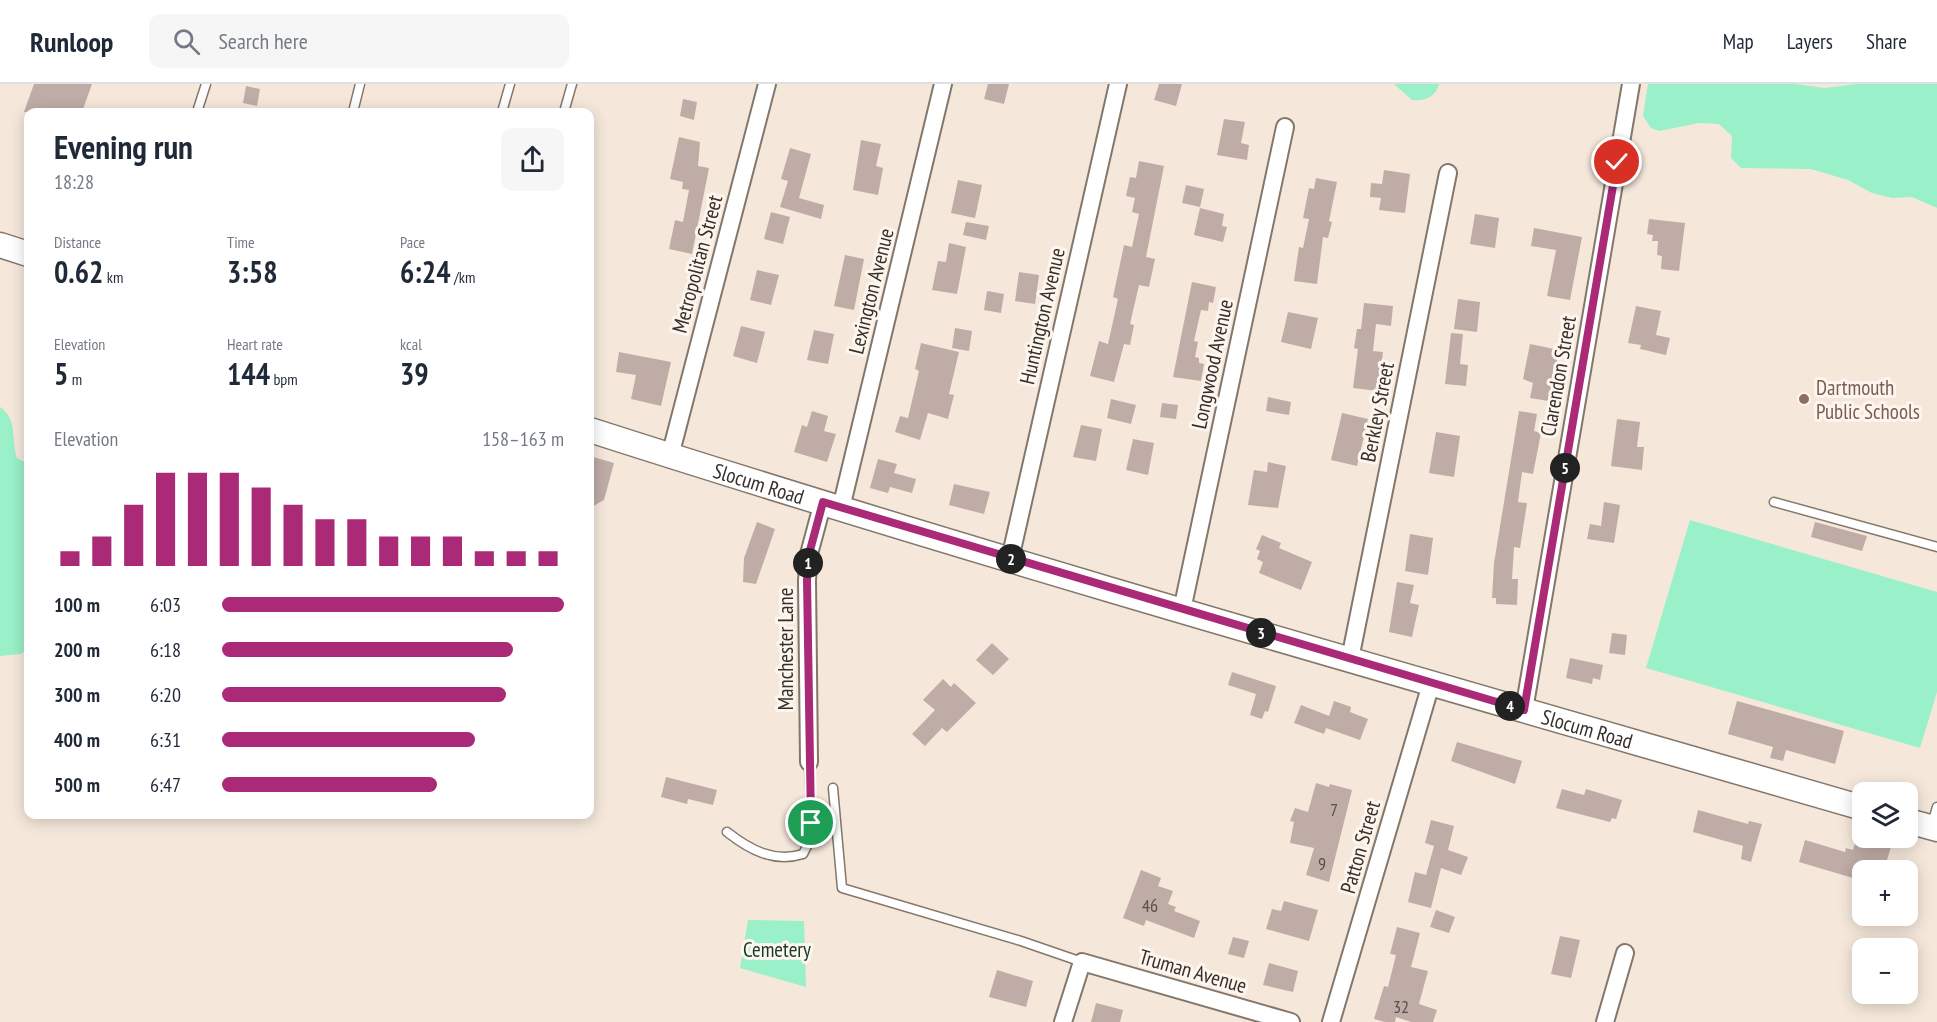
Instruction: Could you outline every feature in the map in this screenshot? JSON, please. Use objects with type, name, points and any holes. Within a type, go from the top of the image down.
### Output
[{"type":"main road","points":[[0,245],[24,253]]},
{"type":"main road","name":"Slocum Road","points":[[594,431],[1010,559],[1431,684],[1852,805]]},
{"type":"main road","points":[[1918,821],[1935,821]]},
{"type":"street","name":"Metropolitan Street","points":[[670,456],[767,84]]},
{"type":"street","name":"Lexington Avenue","points":[[832,505],[944,84]]},
{"type":"street","name":"Huntington Avenue","points":[[1010,559],[1118,84]]},
{"type":"street","name":"Clarendon Street","points":[[1524,710],[1631,84]]},
{"type":"street","name":"Longwood Avenue","points":[[1182,610],[1286,127]]},
{"type":"street","name":"Berkley Street","points":[[1350,659],[1448,173]]},
{"type":"street","name":"Manchester Lane","points":[[809,762],[807,580],[809,554],[832,505]]},
{"type":"street","name":"Patton Street","points":[[1331,1022],[1431,684]]},
{"type":"street","points":[[1605,1022],[1625,953]]},
{"type":"street","points":[[1063,1022],[1082,962]]},
{"type":"street","name":"Truman Avenue","points":[[1082,962],[1291,1022]]},
{"type":"lane","points":[[199,108],[206,84]]},
{"type":"lane","points":[[354,108],[360,84]]},
{"type":"lane","points":[[503,108],[510,84]]},
{"type":"lane","points":[[565,108],[572,84]]},
{"type":"lane","points":[[1774,502],[1937,547]]},
{"type":"lane","points":[[727,832],[746,847],[762,853],[781,858],[803,854],[812,836],[809,762]]},
{"type":"lane","points":[[833,788],[842,888],[1021,940],[1082,962]]},
{"type":"green space","points":[[1394,84],[1439,84],[1433,95],[1425,99],[1412,100]]},
{"type":"green space","points":[[1648,84],[1795,84],[1825,88],[1856,84],[1937,84],[1937,208],[1912,197],[1892,198],[1872,193],[1848,180],[1811,169],[1741,168],[1731,158],[1732,136],[1719,124],[1699,123],[1659,131],[1651,128],[1643,116]]},
{"type":"green space","points":[[0,407],[6,412],[12,424],[17,458],[24,462],[24,652],[0,656]]},
{"type":"green space","points":[[1690,520],[1937,592],[1937,692],[1920,748],[1646,668]]},
{"type":"green space","name":"Cemetery","points":[[748,920],[804,921],[806,987],[740,968]]},
{"type":"building","points":[[34,84],[92,84],[83,108],[25,108]]},
{"type":"building","points":[[988,84],[1009,84],[1004,104],[984,99]]},
{"type":"building","points":[[1159,84],[1182,84],[1176,106],[1154,100]]},
{"type":"building","points":[[246,86],[260,89],[257,106],[243,103]]},
{"type":"building","points":[[683,99],[697,102],[694,120],[680,116]]},
{"type":"building","points":[[1224,119],[1245,122],[1241,143],[1249,145],[1247,160],[1217,155]]},
{"type":"building","points":[[679,137],[700,142],[698,166],[709,168],[692,254],[669,249],[675,220],[683,222],[689,190],[682,189],[683,182],[670,179]]},
{"type":"building","points":[[861,140],[881,144],[876,166],[883,168],[878,195],[853,190]]},
{"type":"building","points":[[790,148],[811,154],[799,198],[824,205],[821,219],[780,207],[788,181],[781,179]]},
{"type":"building","points":[[1139,161],[1164,166],[1146,257],[1155,259],[1149,287],[1139,285],[1130,324],[1134,325],[1130,345],[1124,344],[1114,382],[1090,376],[1099,341],[1108,344],[1118,299],[1113,297],[1124,245],[1132,247],[1139,214],[1132,212],[1135,198],[1126,196],[1130,177],[1136,178]]},
{"type":"building","points":[[1384,170],[1410,174],[1405,213],[1379,210],[1381,198],[1370,197],[1371,183],[1382,184]]},
{"type":"building","points":[[1316,178],[1337,182],[1328,238],[1323,237],[1317,284],[1294,281],[1299,247],[1303,248],[1309,219],[1303,218],[1309,188],[1314,189]]},
{"type":"building","points":[[958,180],[982,185],[975,218],[951,213]]},
{"type":"building","points":[[1186,185],[1204,189],[1200,207],[1182,203]]},
{"type":"building","points":[[1200,208],[1224,214],[1222,226],[1227,227],[1223,242],[1194,235]]},
{"type":"building","points":[[771,212],[790,217],[783,244],[764,239]]},
{"type":"building","points":[[1475,214],[1499,218],[1495,248],[1470,244]]},
{"type":"building","points":[[1649,219],[1685,223],[1679,271],[1661,269],[1662,256],[1657,255],[1658,241],[1652,241],[1653,235],[1647,234]]},
{"type":"building","points":[[966,222],[989,226],[986,240],[963,235]]},
{"type":"building","points":[[1534,228],[1582,237],[1570,300],[1547,296],[1556,250],[1531,246]]},
{"type":"building","points":[[949,243],[966,247],[957,294],[932,290],[938,261],[946,262]]},
{"type":"building","points":[[845,255],[864,259],[854,310],[834,306]]},
{"type":"building","points":[[757,270],[779,275],[771,305],[750,300]]},
{"type":"building","points":[[1019,272],[1039,275],[1035,304],[1015,301]]},
{"type":"building","points":[[1192,282],[1216,287],[1213,303],[1209,302],[1208,311],[1201,310],[1194,341],[1198,342],[1195,357],[1199,358],[1199,363],[1204,364],[1201,381],[1173,377]]},
{"type":"building","points":[[987,291],[1004,294],[1001,313],[984,310]]},
{"type":"building","points":[[1458,299],[1480,302],[1477,332],[1454,329]]},
{"type":"building","points":[[1364,303],[1393,306],[1391,326],[1376,324],[1373,351],[1383,352],[1378,391],[1353,388],[1358,349],[1354,348],[1357,329],[1361,329]]},
{"type":"building","points":[[1636,306],[1661,311],[1656,335],[1670,338],[1666,355],[1640,349],[1641,345],[1628,343]]},
{"type":"building","points":[[1288,312],[1318,318],[1311,349],[1281,342]]},
{"type":"building","points":[[741,326],[765,332],[757,363],[733,356]]},
{"type":"building","points":[[955,328],[972,331],[969,351],[952,348]]},
{"type":"building","points":[[814,330],[834,334],[828,364],[807,360]]},
{"type":"building","points":[[1451,333],[1463,334],[1460,364],[1468,365],[1466,386],[1445,384]]},
{"type":"building","points":[[921,343],[959,352],[949,394],[954,395],[948,419],[928,413],[920,440],[895,432],[900,416],[908,418],[919,371],[915,369]]},
{"type":"building","points":[[1530,344],[1559,350],[1549,401],[1530,398],[1533,383],[1523,379]]},
{"type":"building","points":[[619,352],[671,362],[661,406],[631,399],[636,375],[616,372]]},
{"type":"building","points":[[1268,397],[1291,402],[1289,415],[1266,411]]},
{"type":"building","points":[[1111,399],[1136,405],[1131,424],[1107,418]]},
{"type":"building","points":[[1162,403],[1178,405],[1176,419],[1160,417]]},
{"type":"building","points":[[812,411],[828,416],[824,431],[836,434],[827,462],[794,452],[802,425],[807,427]]},
{"type":"building","points":[[1519,411],[1537,414],[1534,431],[1541,433],[1533,474],[1522,472],[1518,502],[1527,503],[1520,548],[1514,547],[1512,579],[1518,579],[1517,605],[1496,604],[1496,598],[1492,598],[1494,563]]},
{"type":"building","points":[[1342,413],[1368,419],[1357,466],[1331,460]]},
{"type":"building","points":[[1617,419],[1640,422],[1637,447],[1644,447],[1642,470],[1611,466]]},
{"type":"building","points":[[1081,425],[1102,429],[1096,461],[1073,457]]},
{"type":"building","points":[[1436,432],[1460,436],[1454,477],[1429,473]]},
{"type":"building","points":[[1133,439],[1154,443],[1148,475],[1126,470]]},
{"type":"building","points":[[594,457],[614,463],[604,500],[594,506]]},
{"type":"building","points":[[878,459],[897,464],[894,473],[916,479],[912,493],[890,487],[888,493],[870,488]]},
{"type":"building","points":[[1268,462],[1286,466],[1278,508],[1248,505],[1254,470],[1267,472]]},
{"type":"building","points":[[954,484],[990,492],[984,514],[949,505]]},
{"type":"building","points":[[1604,502],[1620,505],[1614,543],[1587,539],[1590,524],[1601,526]]},
{"type":"building","points":[[757,522],[775,529],[756,584],[743,582],[744,558]]},
{"type":"building","points":[[1815,522],[1867,536],[1862,551],[1811,537]]},
{"type":"building","points":[[1410,534],[1433,538],[1428,575],[1405,571]]},
{"type":"building","points":[[1262,535],[1281,543],[1279,548],[1312,562],[1301,590],[1259,573],[1263,562],[1257,559],[1260,551],[1256,549]]},
{"type":"building","points":[[1397,582],[1414,585],[1410,603],[1419,605],[1412,637],[1389,632]]},
{"type":"building","points":[[1612,633],[1627,635],[1625,655],[1609,653]]},
{"type":"building","points":[[992,643],[1009,659],[993,675],[976,660]]},
{"type":"building","points":[[1570,658],[1603,665],[1600,680],[1593,678],[1592,684],[1566,678]]},
{"type":"building","points":[[1232,672],[1276,686],[1268,712],[1265,711],[1262,719],[1250,715],[1256,694],[1228,685]]},
{"type":"building","points":[[943,679],[951,687],[954,683],[976,703],[947,732],[942,728],[925,746],[912,734],[935,710],[923,700]]},
{"type":"building","points":[[1334,701],[1351,707],[1350,712],[1368,719],[1360,740],[1326,728],[1324,734],[1294,723],[1301,705],[1329,716]]},
{"type":"building","points":[[1737,701],[1844,731],[1835,764],[1786,750],[1783,761],[1770,758],[1773,747],[1728,734]]},
{"type":"building","points":[[1457,742],[1522,761],[1515,784],[1451,761]]},
{"type":"building","points":[[666,777],[717,790],[713,805],[688,799],[687,804],[661,797]]},
{"type":"building","points":[[1316,783],[1352,790],[1329,882],[1306,875],[1314,848],[1290,843],[1294,822],[1290,821],[1295,808],[1308,812]]},
{"type":"building","points":[[1562,789],[1584,795],[1586,789],[1622,800],[1616,819],[1612,818],[1610,822],[1556,808]]},
{"type":"building","points":[[1698,810],[1748,824],[1749,821],[1762,824],[1751,862],[1741,859],[1743,846],[1693,832]]},
{"type":"building","points":[[1431,820],[1454,826],[1448,850],[1468,857],[1461,875],[1441,868],[1431,908],[1408,902],[1415,872],[1426,875],[1434,846],[1425,843]]},
{"type":"building","points":[[1805,840],[1845,852],[1846,848],[1853,850],[1854,848],[1891,848],[1887,860],[1852,860],[1852,878],[1799,862]]},
{"type":"building","points":[[1141,870],[1161,878],[1158,886],[1173,891],[1168,904],[1176,907],[1174,911],[1200,921],[1194,938],[1146,920],[1144,926],[1123,918]]},
{"type":"building","points":[[1284,901],[1318,910],[1309,941],[1266,929],[1272,909],[1281,911]]},
{"type":"building","points":[[1436,910],[1455,917],[1449,933],[1430,927]]},
{"type":"building","points":[[1397,927],[1420,933],[1411,967],[1428,971],[1419,1004],[1437,1010],[1433,1022],[1411,1022],[1396,1017],[1395,1022],[1374,1019],[1384,986],[1388,987],[1396,955],[1390,954]]},
{"type":"building","points":[[1560,936],[1580,940],[1571,978],[1551,974]]},
{"type":"building","points":[[1233,937],[1249,941],[1244,958],[1228,954]]},
{"type":"building","points":[[1269,963],[1298,971],[1293,992],[1263,985]]},
{"type":"building","points":[[997,970],[1033,981],[1026,1007],[989,997]]},
{"type":"building","points":[[1096,1003],[1123,1010],[1120,1022],[1091,1022]]},
{"type":"place","name":"Dartmouth Public Schools","points":[[1804,399]]},
{"type":"route","points":[[811,823],[807,580],[809,554],[823,502],[1524,710],[1617,162]]}]
